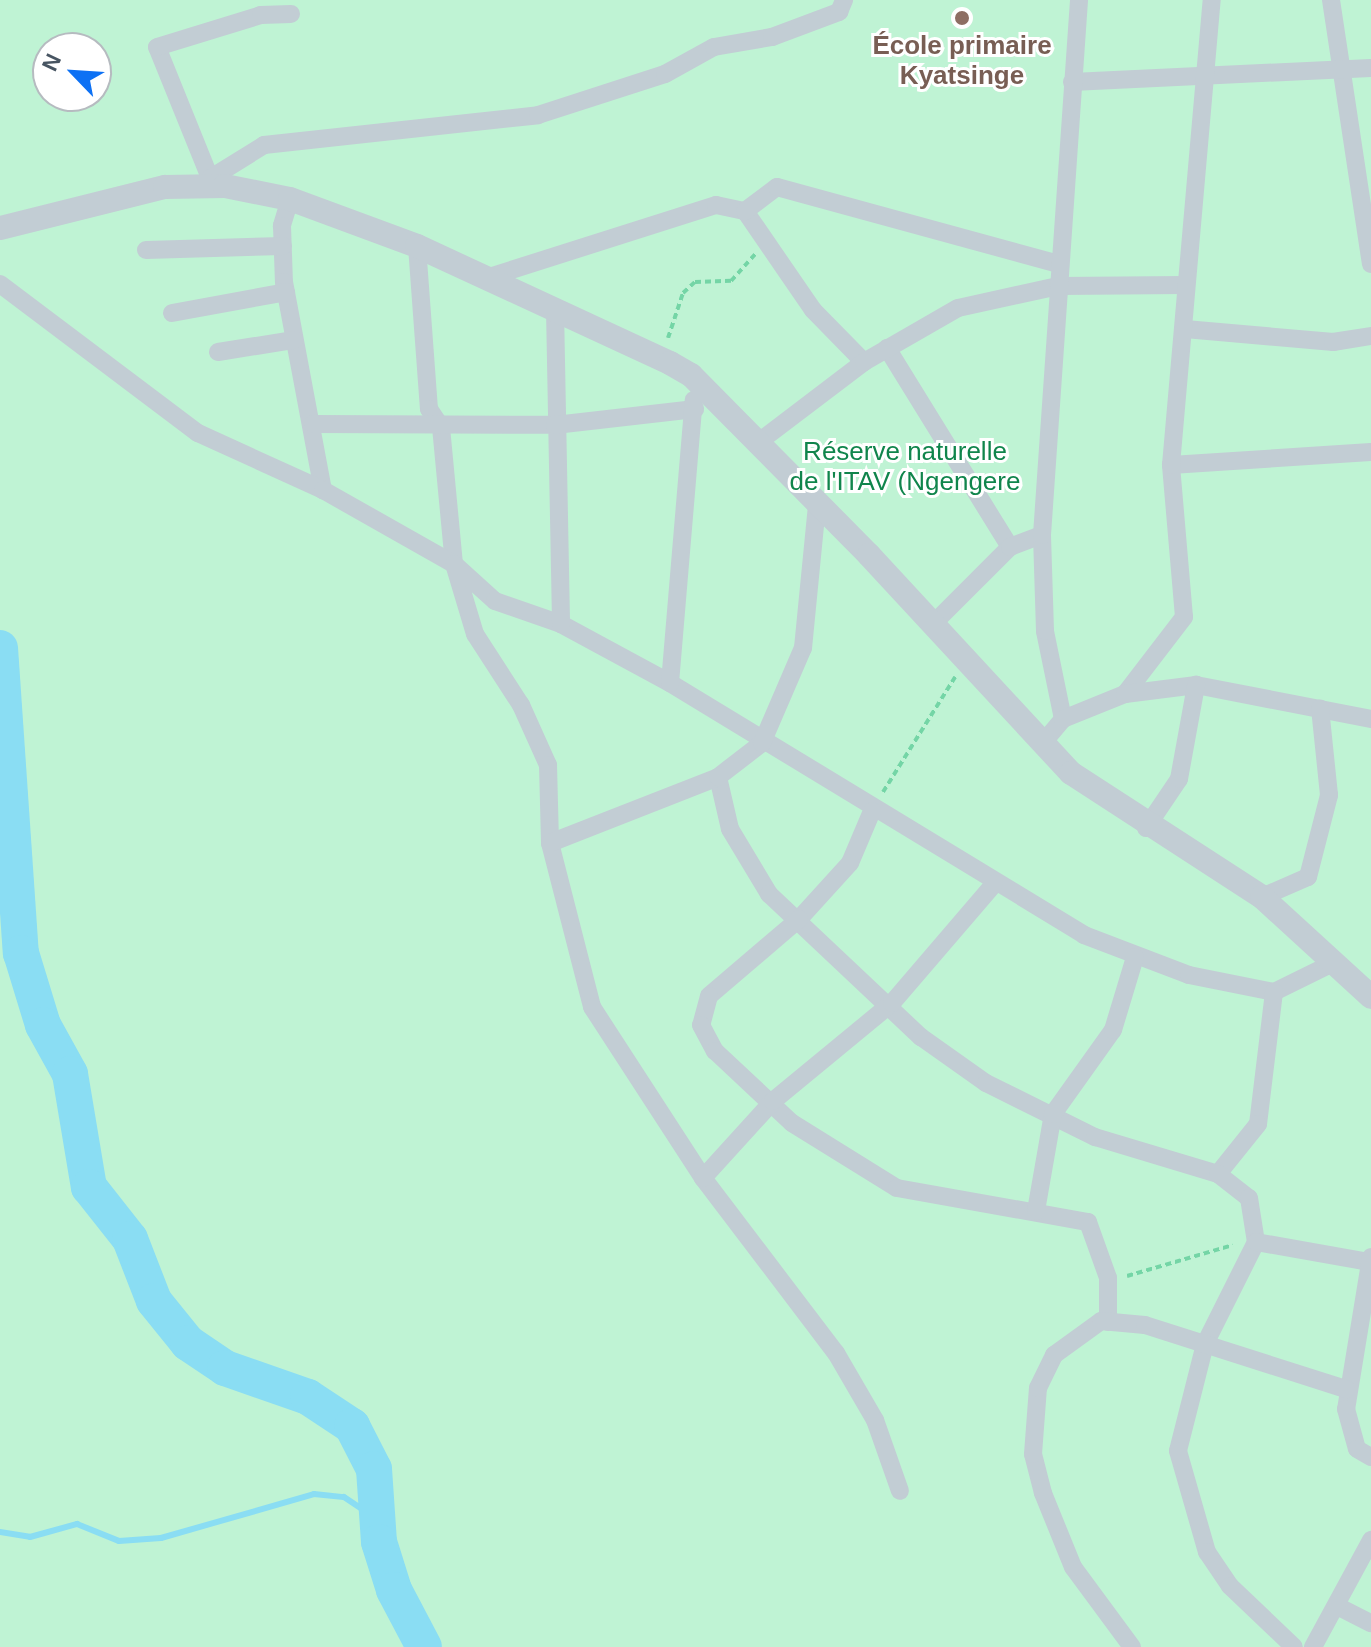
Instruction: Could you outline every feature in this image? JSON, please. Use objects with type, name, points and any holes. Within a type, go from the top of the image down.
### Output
[{"type":"street","points":[[0,228],[204,182],[264,145],[538,115],[665,74],[714,47],[786,32],[839,12],[844,0]]},
{"type":"street","points":[[1063,719],[1045,631],[1042,535],[1079,0]]},
{"type":"street","points":[[1125,694],[1184,617],[1171,465],[1185,329],[1185,285],[1208,78],[1212,0]]},
{"type":"street","points":[[1331,0],[1338,68],[1371,264]]},
{"type":"street","points":[[204,182],[157,47],[261,15],[291,14]]},
{"type":"street","points":[[1072,82],[1371,68]]},
{"type":"street","points":[[204,182],[290,199],[417,246],[653,354],[691,375],[933,624],[1042,744],[1146,828],[1262,897],[1331,964],[1371,997]]},
{"type":"street","points":[[745,211],[777,187],[1059,264]]},
{"type":"street","points":[[290,199],[283,246],[286,292],[323,490]]},
{"type":"street","points":[[489,277],[716,205],[745,211],[813,310],[864,362]]},
{"type":"street","points":[[146,250],[283,246]]},
{"type":"street","points":[[417,246],[429,409],[441,427],[454,564],[475,634],[521,705],[548,765],[550,843],[592,1007],[703,1178],[836,1353],[875,1420],[900,1491]]},
{"type":"street","points":[[0,284],[198,433],[323,490],[454,564],[495,601],[561,624],[670,683],[762,743],[994,884],[1135,957],[1274,992],[1331,964]]},
{"type":"street","points":[[756,444],[864,362],[958,308],[1058,286],[1185,285]]},
{"type":"street","points":[[172,313],[286,292]]},
{"type":"street","points":[[555,309],[561,624]]},
{"type":"street","points":[[1185,329],[1333,342],[1371,336]]},
{"type":"street","points":[[218,352],[294,340]]},
{"type":"street","points":[[887,348],[1010,547]]},
{"type":"street","points":[[670,683],[695,409],[691,375]]},
{"type":"street","points":[[313,424],[441,427],[555,425],[695,409]]},
{"type":"street","points":[[1171,465],[1371,452]]},
{"type":"street","points":[[550,843],[718,777],[762,743],[803,648],[817,506]]},
{"type":"street","points":[[933,624],[1010,547],[1042,535]]},
{"type":"street","points":[[1146,828],[1179,779],[1196,685]]},
{"type":"street","points":[[1042,744],[1063,719],[1125,694],[1196,685],[1371,719]]},
{"type":"street","points":[[1262,897],[1308,877],[1329,795],[1320,708]]},
{"type":"street","points":[[718,777],[730,829],[752,869],[799,919],[892,1003],[921,1037],[986,1083],[1095,1137],[1218,1174],[1249,1198],[1256,1242],[1205,1344],[1178,1451],[1199,1524],[1230,1586],[1294,1647]]},
{"type":"street","points":[[872,811],[850,863],[799,919],[709,996],[701,1025],[715,1051],[828,1151],[897,1188],[1088,1222],[1108,1278],[1108,1322]]},
{"type":"street","points":[[703,1178],[773,1101],[892,1003],[994,884]]},
{"type":"street","points":[[1036,1211],[1053,1114],[1113,1030],[1135,957]]},
{"type":"street","points":[[1218,1174],[1258,1124],[1274,992]]},
{"type":"street","points":[[1256,1242],[1370,1260],[1346,1389],[1357,1449],[1371,1457]]},
{"type":"street","points":[[1132,1647],[1073,1567],[1033,1454],[1038,1388],[1054,1355],[1108,1322],[1205,1344],[1346,1389]]},
{"type":"street","points":[[1313,1647],[1371,1540]]},
{"type":"street","points":[[1337,1606],[1371,1623]]},
{"type":"path","points":[[653,354],[680,314],[683,293],[695,282],[731,281],[766,244]]},
{"type":"path","points":[[872,811],[962,658]]},
{"type":"path","points":[[1108,1278],[1256,1242]]},
{"type":"green space","name":"Réserve naturelle de l'ITAV (Ngengere","points":[[0,0],[1371,0],[1371,1647],[0,1647]]},
{"type":"waterway","points":[[0,648],[21,953],[43,1025],[70,1074],[89,1187],[130,1239],[154,1301],[188,1343],[225,1368],[308,1397],[352,1426],[374,1469],[379,1542],[394,1590],[424,1647]]},
{"type":"waterway","points":[[0,1532],[30,1537],[77,1524],[119,1541],[161,1538],[314,1494],[344,1497],[363,1510],[379,1542]]},
{"type":"place","name":"École primaire Kyatsinge","points":[[962,18]]}]
